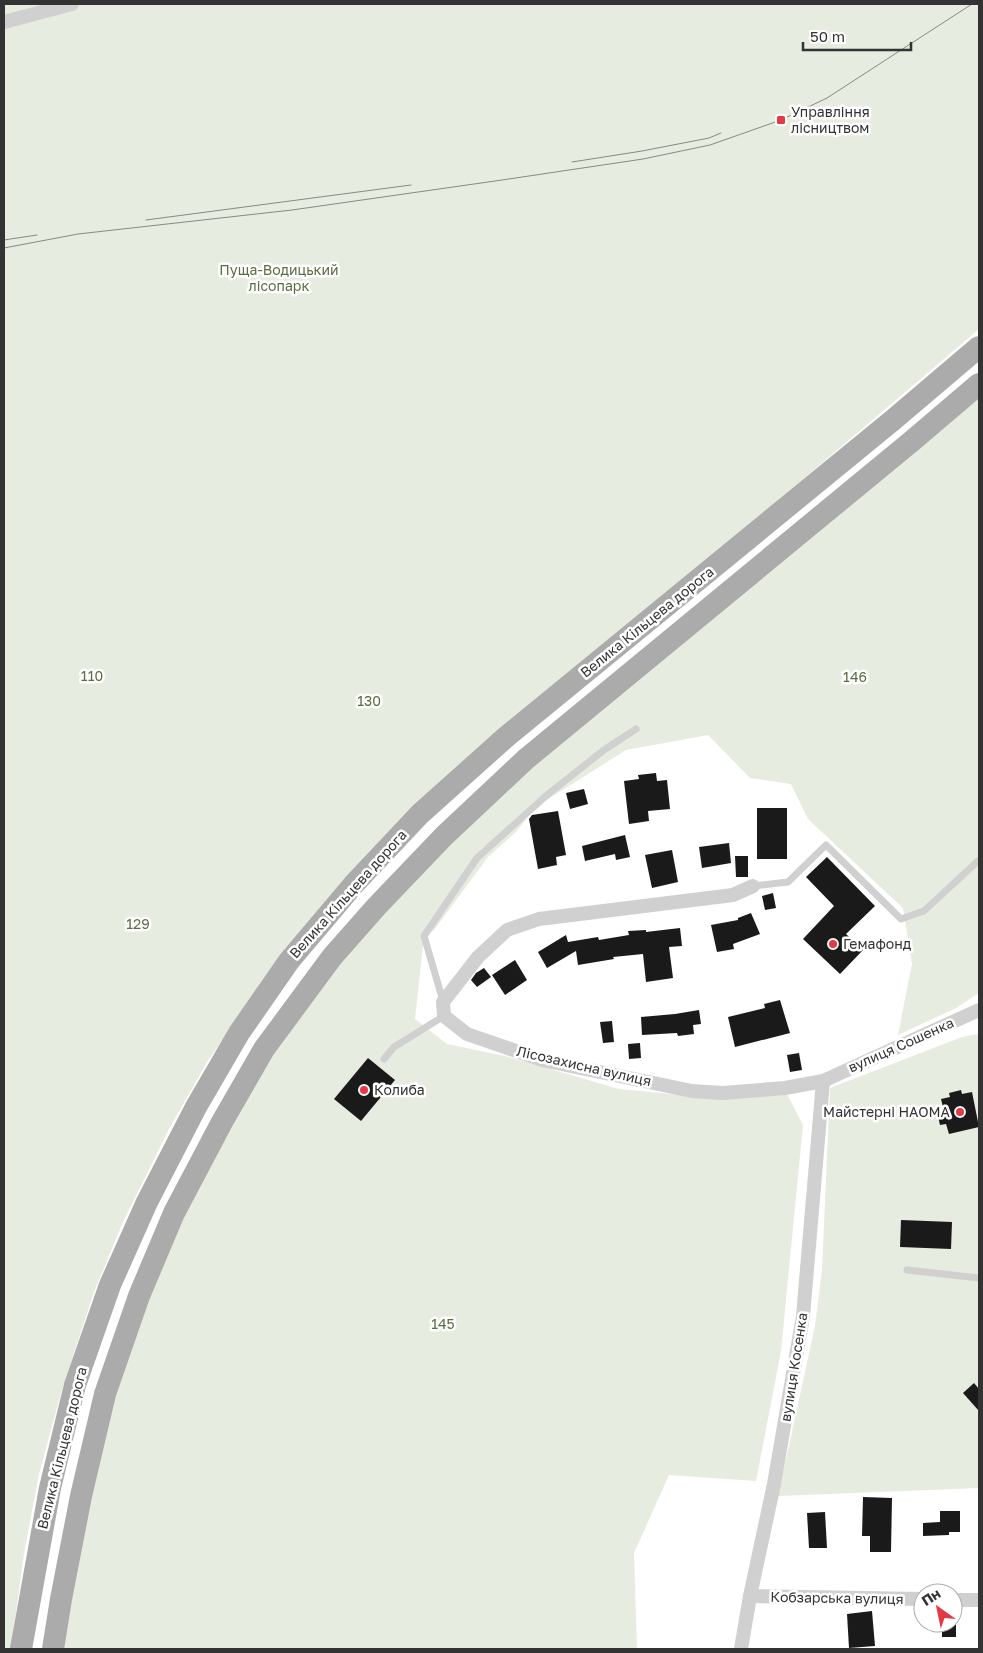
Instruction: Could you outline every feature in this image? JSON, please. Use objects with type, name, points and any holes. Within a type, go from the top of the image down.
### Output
[{"type":"main road","name":"Велика Кільцева дорога","points":[[21,1649],[50,1488],[75,1385],[110,1285],[147,1202],[196,1107],[239,1033],[289,961],[354,884],[420,814],[506,737],[894,420],[979,348]]},
{"type":"main road","name":"Велика Кільцева дорога","points":[[53,1649],[81,1496],[105,1394],[138,1296],[174,1214],[218,1131],[264,1049],[298,1002],[332,957],[378,906],[444,836],[526,759],[979,384]]},
{"type":"street","points":[[4,22],[72,4]]},
{"type":"street","points":[[444,1009],[478,957],[507,930],[539,919],[733,895],[753,886]]},
{"type":"street","name":"Лісозахисна вулиця","points":[[444,1009],[467,1034],[542,1060],[692,1091],[723,1092],[776,1088],[822,1081]]},
{"type":"street","name":"вулиця Сошенка","points":[[822,1081],[979,1010]]},
{"type":"street","name":"вулиця Косенка","points":[[741,1649],[750,1596],[774,1484],[803,1316],[822,1081]]},
{"type":"street","name":"Кобзарська вулиця","points":[[750,1596],[913,1599]]},
{"type":"street","points":[[963,1600],[979,1600]]},
{"type":"lane","points":[[384,1059],[394,1047],[444,1009],[424,936],[477,858],[547,795],[604,750],[636,729]]},
{"type":"lane","points":[[753,886],[788,882],[826,845],[901,919],[924,911],[979,860]]},
{"type":"lane","points":[[907,1270],[979,1278]]},
{"type":"green space","points":[[4,4],[979,4],[979,329],[774,504],[279,958],[262,980],[207,1062],[169,1129],[123,1222],[94,1292],[63,1386],[39,1474],[24,1554],[11,1649],[4,1649]]},
{"type":"green space","name":"145","points":[[979,384],[979,993],[956,1008],[898,1035],[912,964],[903,908],[808,819],[791,784],[750,778],[708,735],[626,750],[542,803],[528,816],[517,831],[488,857],[434,930],[424,936],[415,1019],[447,1044],[505,1056],[619,1089],[724,1099],[787,1094],[803,1125],[781,1351],[756,1481],[669,1475],[634,1553],[637,1649],[53,1649],[139,1296],[264,1049],[444,836]]},
{"type":"green space","points":[[979,1034],[979,1488],[778,1496],[815,1326],[822,1270],[830,1088],[962,1037]]},
{"type":"building","points":[[656,773],[657,781],[667,780],[670,809],[648,811],[649,821],[629,824],[624,781],[639,779],[638,775]]},
{"type":"building","points":[[584,789],[588,804],[570,809],[566,793]]},
{"type":"building","points":[[757,808],[787,808],[787,859],[757,859]]},
{"type":"building","points":[[558,811],[566,855],[556,857],[557,865],[538,869],[529,819],[532,815]]},
{"type":"building","points":[[625,835],[630,857],[616,860],[615,854],[585,861],[582,846]]},
{"type":"building","points":[[729,843],[731,863],[702,868],[699,847]]},
{"type":"building","points":[[672,850],[678,882],[652,888],[645,855]]},
{"type":"building","points":[[735,856],[748,856],[748,877],[736,877]]},
{"type":"building","points":[[827,857],[875,906],[846,934],[863,950],[840,974],[803,939],[834,906],[806,877]]},
{"type":"building","points":[[773,893],[776,908],[765,910],[762,896]]},
{"type":"building","points":[[751,913],[760,934],[733,944],[734,949],[717,952],[711,925],[738,920],[738,918]]},
{"type":"building","points":[[680,928],[682,946],[669,947],[673,978],[646,982],[643,954],[613,957],[614,959],[578,965],[576,951],[547,968],[538,952],[566,935],[568,942],[598,937],[599,940],[629,935],[628,931],[646,930],[646,932]]},
{"type":"building","points":[[515,960],[527,980],[505,995],[492,975]]},
{"type":"building","points":[[484,968],[491,977],[477,987],[471,980],[476,973]]},
{"type":"building","points":[[780,1000],[790,1033],[735,1047],[728,1017],[765,1008],[764,1004]]},
{"type":"building","points":[[699,1010],[701,1024],[693,1025],[694,1034],[678,1036],[677,1033],[642,1035],[641,1017]]},
{"type":"building","points":[[612,1021],[614,1042],[603,1043],[600,1022]]},
{"type":"building","points":[[640,1043],[641,1058],[629,1059],[628,1044]]},
{"type":"building","points":[[799,1053],[802,1070],[790,1072],[787,1055]]},
{"type":"building","name":"Колиба","points":[[368,1058],[395,1080],[361,1121],[334,1099]]},
{"type":"building","name":"Майстерні НАОМА","points":[[961,1090],[962,1094],[972,1092],[979,1127],[949,1134],[946,1124],[940,1125],[937,1112],[944,1111],[941,1099],[950,1097],[949,1093]]},
{"type":"building","points":[[901,1220],[952,1222],[951,1249],[900,1247]]},
{"type":"building","points":[[974,1383],[979,1389],[979,1411],[963,1393]]},
{"type":"building","points":[[863,1497],[892,1498],[891,1552],[870,1552],[870,1536],[862,1536]]},
{"type":"building","points":[[940,1511],[960,1511],[960,1532],[949,1532],[949,1535],[923,1536],[923,1523],[940,1522]]},
{"type":"building","points":[[825,1512],[827,1548],[809,1548],[807,1513]]},
{"type":"building","points":[[872,1611],[875,1646],[849,1648],[847,1614]]},
{"type":"building","points":[[942,1633],[956,1633],[956,1637],[942,1637]]},
{"type":"tram line","points":[[4,248],[78,234],[292,210],[502,180],[643,159],[710,145],[781,120],[827,98],[972,4]]},
{"type":"tram line","points":[[572,162],[709,138],[721,133]]},
{"type":"tram line","points":[[146,220],[411,185]]},
{"type":"tram line","points":[[4,240],[37,235]]},
{"type":"place","name":"Управління лісництвом","points":[[781,120]]},
{"type":"place","name":"Гемафонд","points":[[833,944]]},
{"type":"place","name":"Колиба","points":[[364,1090]]},
{"type":"place","name":"Майстерні НАОМА","points":[[960,1112]]},
{"type":"park label","name":"Пуща-Водицький лісопарк","points":[[279,278]]},
{"type":"park label","name":"110","points":[[92,676]]},
{"type":"park label","name":"146","points":[[855,677]]},
{"type":"park label","name":"130","points":[[369,701]]},
{"type":"park label","name":"129","points":[[138,924]]}]
